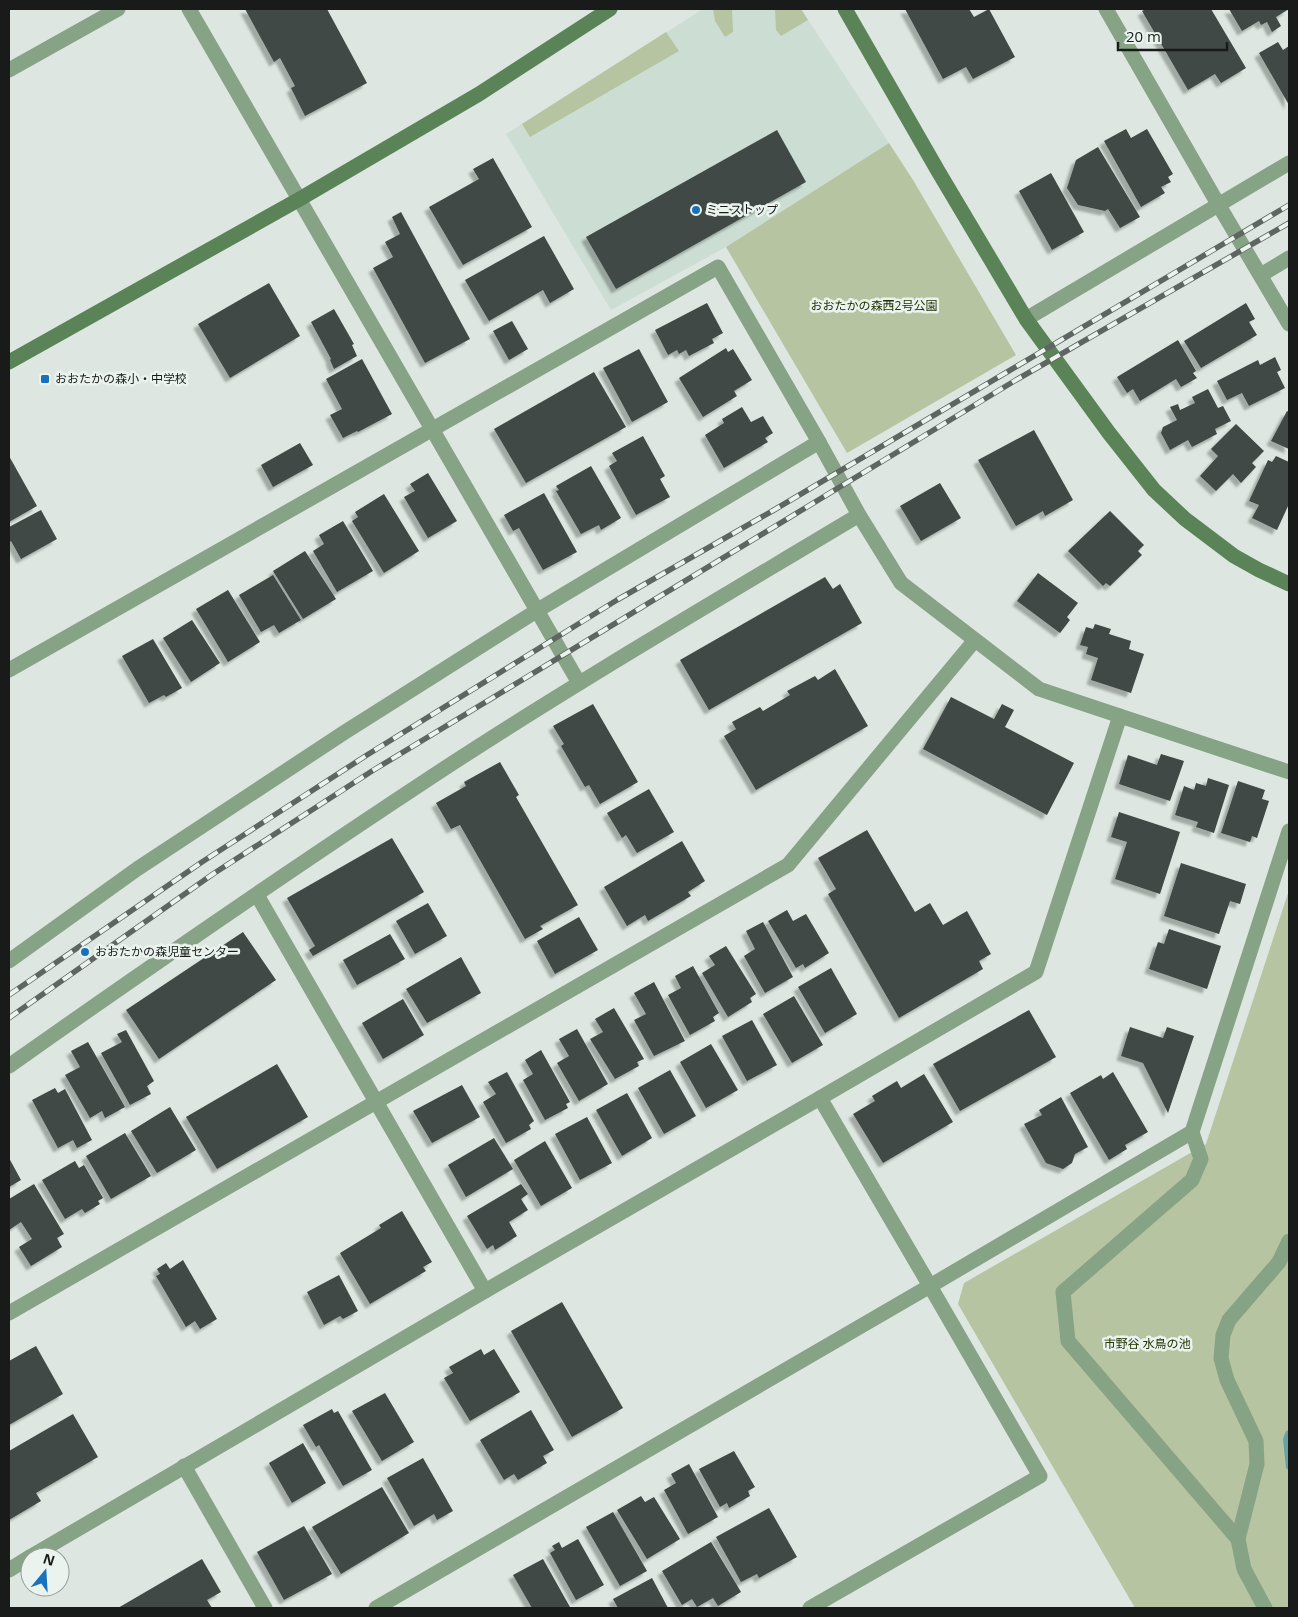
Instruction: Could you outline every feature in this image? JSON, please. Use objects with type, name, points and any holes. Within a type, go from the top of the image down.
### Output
[{"type":"street","points":[[9,70],[118,9]]},
{"type":"street","points":[[189,9],[579,683]]},
{"type":"street","points":[[9,362],[298,200],[479,94],[610,9]]},
{"type":"street","points":[[845,9],[938,171],[1026,318],[1109,433],[1154,490],[1185,519],[1228,551],[1259,570],[1289,584]]},
{"type":"street","points":[[1106,9],[1289,324]]},
{"type":"street","points":[[1026,318],[1289,163]]},
{"type":"street","points":[[1261,275],[1289,258]]},
{"type":"street","points":[[9,670],[718,268],[859,515],[902,582],[974,640],[1040,689],[1289,772]]},
{"type":"street","points":[[9,961],[145,864],[345,732],[538,610],[819,442]]},
{"type":"street","points":[[9,1066],[124,985],[442,770],[579,683],[859,515]]},
{"type":"street","points":[[9,1313],[788,866],[974,640]]},
{"type":"street","points":[[47,1547],[1036,972],[1120,716]]},
{"type":"street","points":[[1238,1539],[1068,1341],[1064,1292],[1192,1180],[1201,1159],[1192,1132],[1289,831]]},
{"type":"street","points":[[257,895],[485,1291]]},
{"type":"street","points":[[810,1608],[1040,1476],[820,1098]]},
{"type":"street","points":[[376,1608],[1192,1132]]},
{"type":"street","points":[[1265,1608],[1244,1569],[1238,1539],[1257,1464],[1256,1441],[1227,1380],[1221,1358],[1223,1335],[1229,1320],[1279,1262],[1289,1241]]},
{"type":"street","points":[[184,1466],[266,1608]]},
{"type":"street","points":[[9,1570],[20,1563]]},
{"type":"shaded area","points":[[703,9],[801,9],[889,143],[726,247],[611,310],[506,134]]},
{"type":"green space","points":[[713,9],[732,9],[733,32],[725,37],[715,21]]},
{"type":"green space","points":[[775,9],[801,9],[808,20],[781,36],[776,30]]},
{"type":"green space","points":[[666,32],[679,51],[530,137],[522,124]]},
{"type":"green space","name":"おおたかの森西2号公園","points":[[889,143],[913,180],[1016,355],[847,453],[726,247]]},
{"type":"green space","name":"市野谷 水鳥の池","points":[[1289,890],[1289,1608],[1135,1608],[958,1304],[964,1283],[1206,1144]]},
{"type":"water","points":[[1289,1430],[1289,1471],[1286,1468],[1283,1439],[1286,1431]]},
{"type":"building","points":[[245,9],[327,9],[367,83],[305,116],[291,88],[295,86],[280,58],[274,62]]},
{"type":"building","points":[[905,9],[969,9],[974,17],[989,9],[1015,57],[973,79],[966,67],[943,79]]},
{"type":"building","points":[[1146,9],[1211,9],[1246,68],[1221,83],[1215,74],[1188,90],[1142,11]]},
{"type":"building","points":[[1229,9],[1289,9],[1276,17],[1281,26],[1272,32],[1267,22],[1261,25],[1259,21],[1242,31]]},
{"type":"building","points":[[1278,42],[1283,50],[1289,46],[1289,105],[1259,53]]},
{"type":"building","points":[[1126,129],[1131,138],[1147,129],[1173,174],[1168,177],[1171,182],[1161,187],[1165,193],[1141,207],[1104,141]]},
{"type":"building","name":"ミニストップ","points":[[777,130],[806,182],[616,289],[586,237]]},
{"type":"building","points":[[1098,147],[1140,217],[1120,228],[1108,209],[1105,211],[1078,205],[1067,188],[1076,160]]},
{"type":"building","points":[[493,158],[532,227],[463,265],[429,207],[479,179],[473,169]]},
{"type":"building","points":[[1051,173],[1084,232],[1052,250],[1019,191]]},
{"type":"building","points":[[401,212],[470,339],[425,363],[373,268],[393,257],[385,242],[400,234],[392,217]]},
{"type":"building","points":[[544,236],[574,289],[550,303],[543,290],[489,321],[465,280]]},
{"type":"building","points":[[269,283],[300,336],[230,378],[198,324]]},
{"type":"building","points":[[707,303],[723,333],[712,339],[714,343],[689,356],[686,350],[679,354],[677,350],[668,355],[655,330]]},
{"type":"building","points":[[1246,303],[1255,319],[1249,322],[1257,335],[1201,368],[1184,341]]},
{"type":"building","points":[[334,309],[354,344],[352,345],[357,356],[334,369],[331,359],[311,322]]},
{"type":"building","points":[[512,321],[528,349],[509,360],[493,331]]},
{"type":"building","points":[[1178,340],[1196,371],[1193,373],[1197,378],[1181,387],[1176,379],[1140,401],[1133,389],[1127,393],[1117,377]]},
{"type":"building","points":[[726,348],[728,352],[733,349],[752,380],[734,391],[737,396],[703,417],[679,378]]},
{"type":"building","points":[[639,349],[668,402],[632,422],[603,368]]},
{"type":"building","points":[[1275,357],[1281,370],[1277,372],[1285,388],[1249,406],[1242,393],[1227,400],[1217,381],[1258,360],[1260,365]]},
{"type":"building","points":[[362,359],[392,414],[343,438],[330,415],[342,409],[326,379]]},
{"type":"building","points":[[594,372],[626,427],[526,483],[494,429]]},
{"type":"building","points":[[1208,389],[1218,408],[1223,406],[1231,421],[1215,429],[1217,434],[1192,447],[1188,440],[1170,450],[1161,433],[1163,427],[1177,420],[1170,407],[1178,404],[1180,410],[1195,403],[1192,397]]},
{"type":"building","points":[[742,407],[751,422],[763,416],[773,433],[765,438],[768,442],[724,468],[705,435],[724,423],[722,419]]},
{"type":"building","points":[[1287,411],[1289,412],[1289,449],[1271,441]]},
{"type":"building","points":[[1236,424],[1264,451],[1252,463],[1256,467],[1241,483],[1233,474],[1216,491],[1200,476],[1218,456],[1211,449]]},
{"type":"building","points":[[1034,430],[1073,500],[1045,516],[1043,511],[1016,526],[978,460]]},
{"type":"building","points":[[643,436],[665,476],[660,479],[670,497],[636,515],[609,466],[617,461],[612,453]]},
{"type":"building","points":[[300,443],[313,465],[273,487],[261,465]]},
{"type":"building","points":[[9,456],[37,506],[9,522]]},
{"type":"building","points":[[1276,456],[1289,462],[1289,504],[1277,530],[1252,518],[1259,505],[1249,501],[1268,460],[1272,462]]},
{"type":"building","points":[[591,466],[621,518],[601,530],[599,525],[581,534],[556,491],[559,490],[556,486]]},
{"type":"building","points":[[428,473],[457,521],[428,538],[404,497],[415,491],[410,484]]},
{"type":"building","points":[[940,483],[961,518],[921,541],[900,506]]},
{"type":"building","points":[[544,493],[577,552],[543,570],[519,528],[513,531],[504,515]]},
{"type":"building","points":[[384,494],[419,551],[384,573],[352,521],[358,517],[355,512]]},
{"type":"building","points":[[41,510],[57,539],[21,559],[11,541],[9,543],[9,527]]},
{"type":"building","points":[[1110,511],[1144,545],[1138,551],[1142,555],[1110,586],[1106,583],[1103,586],[1068,551]]},
{"type":"building","points":[[343,521],[373,571],[337,592],[313,551],[324,544],[319,535]]},
{"type":"building","points":[[305,551],[336,599],[303,619],[273,571]]},
{"type":"building","points":[[1038,573],[1078,603],[1067,617],[1070,620],[1060,633],[1017,601]]},
{"type":"building","points":[[273,575],[301,620],[279,633],[274,625],[261,632],[239,595]]},
{"type":"building","points":[[825,577],[833,589],[840,584],[862,623],[709,710],[680,660]]},
{"type":"building","points":[[228,590],[260,642],[228,662],[196,609]]},
{"type":"building","points":[[192,620],[220,663],[191,682],[163,638]]},
{"type":"building","points":[[1095,624],[1111,629],[1109,634],[1131,641],[1129,649],[1144,654],[1131,693],[1091,680],[1098,658],[1086,654],[1088,647],[1080,645],[1086,627],[1093,629]]},
{"type":"building","points":[[153,639],[182,688],[166,697],[164,695],[149,703],[122,656]]},
{"type":"building","points":[[835,669],[868,726],[756,790],[724,736],[736,729],[732,722],[760,707],[763,711],[790,695],[787,691],[815,676],[818,680]]},
{"type":"building","points":[[951,697],[994,719],[1002,704],[1014,710],[1005,727],[1074,763],[1047,815],[923,749]]},
{"type":"building","points":[[593,704],[638,782],[600,804],[589,785],[585,787],[561,746],[564,744],[553,726]]},
{"type":"building","points":[[1161,754],[1184,761],[1170,801],[1119,784],[1128,755],[1157,765]]},
{"type":"building","points":[[500,762],[519,795],[516,797],[578,905],[540,926],[543,929],[525,939],[460,825],[451,829],[436,803],[466,786],[464,782]]},
{"type":"building","points":[[1208,778],[1229,785],[1214,833],[1196,827],[1198,822],[1175,815],[1184,786],[1194,790],[1196,783],[1206,786]]},
{"type":"building","points":[[1238,781],[1265,790],[1262,799],[1269,801],[1257,838],[1252,836],[1250,842],[1221,833]]},
{"type":"building","points":[[649,789],[674,832],[637,853],[626,835],[622,838],[607,813]]},
{"type":"building","points":[[1119,812],[1180,832],[1160,894],[1115,879],[1127,842],[1111,837]]},
{"type":"building","points":[[867,830],[915,912],[930,903],[943,925],[967,911],[991,954],[979,961],[983,969],[899,1018],[828,894],[836,889],[818,858]]},
{"type":"building","points":[[392,838],[424,892],[313,956],[309,950],[315,946],[287,898]]},
{"type":"building","points":[[682,841],[705,881],[688,892],[691,896],[648,921],[645,915],[627,926],[604,887]]},
{"type":"building","points":[[1181,863],[1246,884],[1240,904],[1230,901],[1219,934],[1164,916]]},
{"type":"building","points":[[428,903],[447,936],[415,954],[396,921]]},
{"type":"building","points":[[787,910],[793,921],[806,914],[829,953],[805,968],[803,964],[796,968],[768,921]]},
{"type":"building","points":[[579,917],[598,950],[555,974],[537,941]]},
{"type":"building","points":[[763,922],[793,977],[765,993],[744,956],[755,949],[746,931]]},
{"type":"building","points":[[1169,929],[1221,946],[1207,989],[1149,969],[1158,942],[1164,944]]},
{"type":"building","points":[[243,932],[276,980],[159,1059],[126,1010]]},
{"type":"building","points":[[390,934],[405,959],[357,985],[343,960]]},
{"type":"building","points":[[726,946],[756,994],[750,998],[752,1002],[728,1017],[702,973],[715,965],[709,956]]},
{"type":"building","points":[[461,957],[481,993],[427,1023],[406,989]]},
{"type":"building","points":[[693,966],[719,1013],[713,1017],[715,1021],[690,1035],[668,995],[681,988],[675,976]]},
{"type":"building","points":[[831,968],[857,1014],[825,1033],[798,987]]},
{"type":"building","points":[[654,982],[685,1041],[654,1056],[634,1020],[646,1014],[634,993]]},
{"type":"building","points":[[794,996],[823,1045],[792,1063],[763,1014]]},
{"type":"building","points":[[403,999],[424,1035],[383,1059],[362,1023]]},
{"type":"building","points":[[614,1008],[644,1059],[637,1062],[639,1066],[615,1079],[590,1039],[603,1032],[595,1019]]},
{"type":"building","points":[[1029,1010],[1056,1057],[960,1111],[933,1064]]},
{"type":"building","points":[[752,1020],[777,1065],[747,1081],[722,1036]]},
{"type":"building","points":[[1130,1027],[1163,1038],[1167,1027],[1194,1036],[1168,1113],[1143,1063],[1121,1056]]},
{"type":"building","points":[[577,1029],[608,1084],[579,1101],[557,1063],[569,1056],[559,1039]]},
{"type":"building","points":[[126,1030],[154,1081],[147,1086],[151,1094],[130,1105],[101,1053],[122,1042],[117,1034]]},
{"type":"building","points":[[88,1042],[125,1107],[105,1118],[102,1111],[90,1118],[65,1075],[80,1067],[71,1051]]},
{"type":"building","points":[[711,1044],[738,1090],[706,1108],[680,1062]]},
{"type":"building","points":[[541,1050],[570,1102],[566,1104],[568,1108],[545,1120],[523,1080],[533,1074],[525,1060]]},
{"type":"building","points":[[277,1064],[308,1117],[217,1169],[186,1117]]},
{"type":"building","points":[[670,1070],[696,1116],[664,1134],[638,1088]]},
{"type":"building","points":[[507,1072],[534,1121],[529,1125],[531,1129],[506,1143],[483,1102],[496,1094],[488,1082]]},
{"type":"building","points":[[1113,1072],[1148,1132],[1125,1145],[1127,1149],[1109,1160],[1070,1093],[1101,1075],[1103,1079]]},
{"type":"building","points":[[924,1074],[953,1122],[883,1163],[853,1114],[875,1101],[872,1096],[897,1081],[901,1088]]},
{"type":"building","points":[[462,1085],[480,1117],[432,1143],[413,1111]]},
{"type":"building","points":[[55,1088],[58,1093],[65,1089],[92,1140],[77,1148],[73,1140],[58,1148],[32,1100]]},
{"type":"building","points":[[627,1093],[652,1138],[622,1156],[596,1110]]},
{"type":"building","points":[[1061,1097],[1088,1147],[1075,1154],[1072,1163],[1063,1169],[1046,1163],[1024,1124],[1042,1115],[1039,1110]]},
{"type":"building","points":[[170,1107],[196,1150],[157,1173],[131,1131]]},
{"type":"building","points":[[587,1117],[612,1163],[580,1180],[555,1134]]},
{"type":"building","points":[[125,1133],[151,1176],[111,1199],[86,1156]]},
{"type":"building","points":[[494,1138],[513,1169],[466,1197],[448,1165]]},
{"type":"building","points":[[545,1141],[572,1188],[541,1206],[514,1160]]},
{"type":"building","points":[[9,1158],[21,1180],[9,1187]]},
{"type":"building","points":[[75,1161],[79,1168],[84,1165],[103,1198],[98,1201],[100,1204],[85,1213],[82,1209],[65,1219],[42,1180]]},
{"type":"building","points":[[34,1184],[64,1234],[57,1238],[62,1247],[31,1266],[19,1247],[32,1239],[21,1222],[9,1230],[9,1199]]},
{"type":"building","points":[[521,1184],[528,1194],[521,1199],[528,1210],[509,1222],[517,1236],[495,1250],[493,1245],[487,1249],[467,1216]]},
{"type":"building","points":[[402,1211],[432,1262],[423,1267],[426,1271],[370,1304],[340,1253],[381,1228],[379,1225]]},
{"type":"building","points":[[183,1260],[217,1319],[200,1329],[195,1321],[186,1327],[156,1276],[160,1274],[157,1269],[166,1263],[170,1269]]},
{"type":"building","points":[[339,1275],[358,1311],[343,1319],[340,1316],[324,1325],[307,1292]]},
{"type":"building","points":[[562,1302],[623,1408],[572,1437],[511,1331]]},
{"type":"building","points":[[36,1346],[63,1394],[9,1425],[9,1361]]},
{"type":"building","points":[[481,1349],[484,1355],[494,1349],[520,1392],[470,1421],[444,1378],[453,1373],[449,1367]]},
{"type":"building","points":[[385,1393],[414,1442],[382,1461],[352,1411]]},
{"type":"building","points":[[332,1409],[334,1413],[338,1411],[372,1470],[343,1486],[319,1445],[316,1447],[303,1425]]},
{"type":"building","points":[[531,1410],[554,1450],[543,1456],[547,1463],[518,1480],[514,1474],[504,1480],[480,1440]]},
{"type":"building","points":[[73,1414],[98,1457],[36,1493],[41,1501],[9,1520],[9,1451]]},
{"type":"building","points":[[303,1443],[326,1483],[292,1503],[269,1463]]},
{"type":"building","points":[[734,1451],[755,1487],[748,1491],[750,1496],[729,1508],[727,1503],[720,1507],[699,1469]]},
{"type":"building","points":[[423,1458],[453,1511],[437,1520],[434,1514],[414,1526],[387,1478]]},
{"type":"building","points":[[689,1464],[718,1517],[688,1534],[664,1490],[676,1483],[671,1474]]},
{"type":"building","points":[[382,1487],[409,1533],[341,1574],[312,1527]]},
{"type":"building","points":[[641,1496],[645,1502],[654,1497],[680,1539],[647,1559],[617,1510]]},
{"type":"building","points":[[769,1508],[797,1557],[759,1578],[757,1574],[741,1582],[716,1537]]},
{"type":"building","points":[[613,1512],[647,1571],[620,1586],[586,1527]]},
{"type":"building","points":[[304,1526],[332,1574],[284,1600],[257,1552]]},
{"type":"building","points":[[578,1539],[604,1585],[576,1600],[550,1553],[555,1550],[552,1546],[559,1542],[562,1548]]},
{"type":"building","points":[[711,1542],[741,1592],[718,1606],[713,1598],[697,1607],[692,1599],[682,1605],[662,1571]]},
{"type":"building","points":[[202,1559],[221,1592],[207,1600],[212,1608],[118,1608]]},
{"type":"building","points":[[543,1559],[570,1607],[532,1608],[513,1575]]},
{"type":"building","points":[[652,1578],[668,1608],[618,1608],[613,1599]]},
{"type":"railway","points":[[9,995],[202,862],[367,755],[617,600],[774,510],[1289,205]]},
{"type":"railway","points":[[9,1018],[213,874],[372,771],[1016,380],[1289,223]]},
{"type":"place","name":"ミニストップ","points":[[696,210]]},
{"type":"place","name":"おおたかの森小・中学校","points":[[45,379]]},
{"type":"place","name":"おおたかの森児童センター","points":[[85,952]]}]
